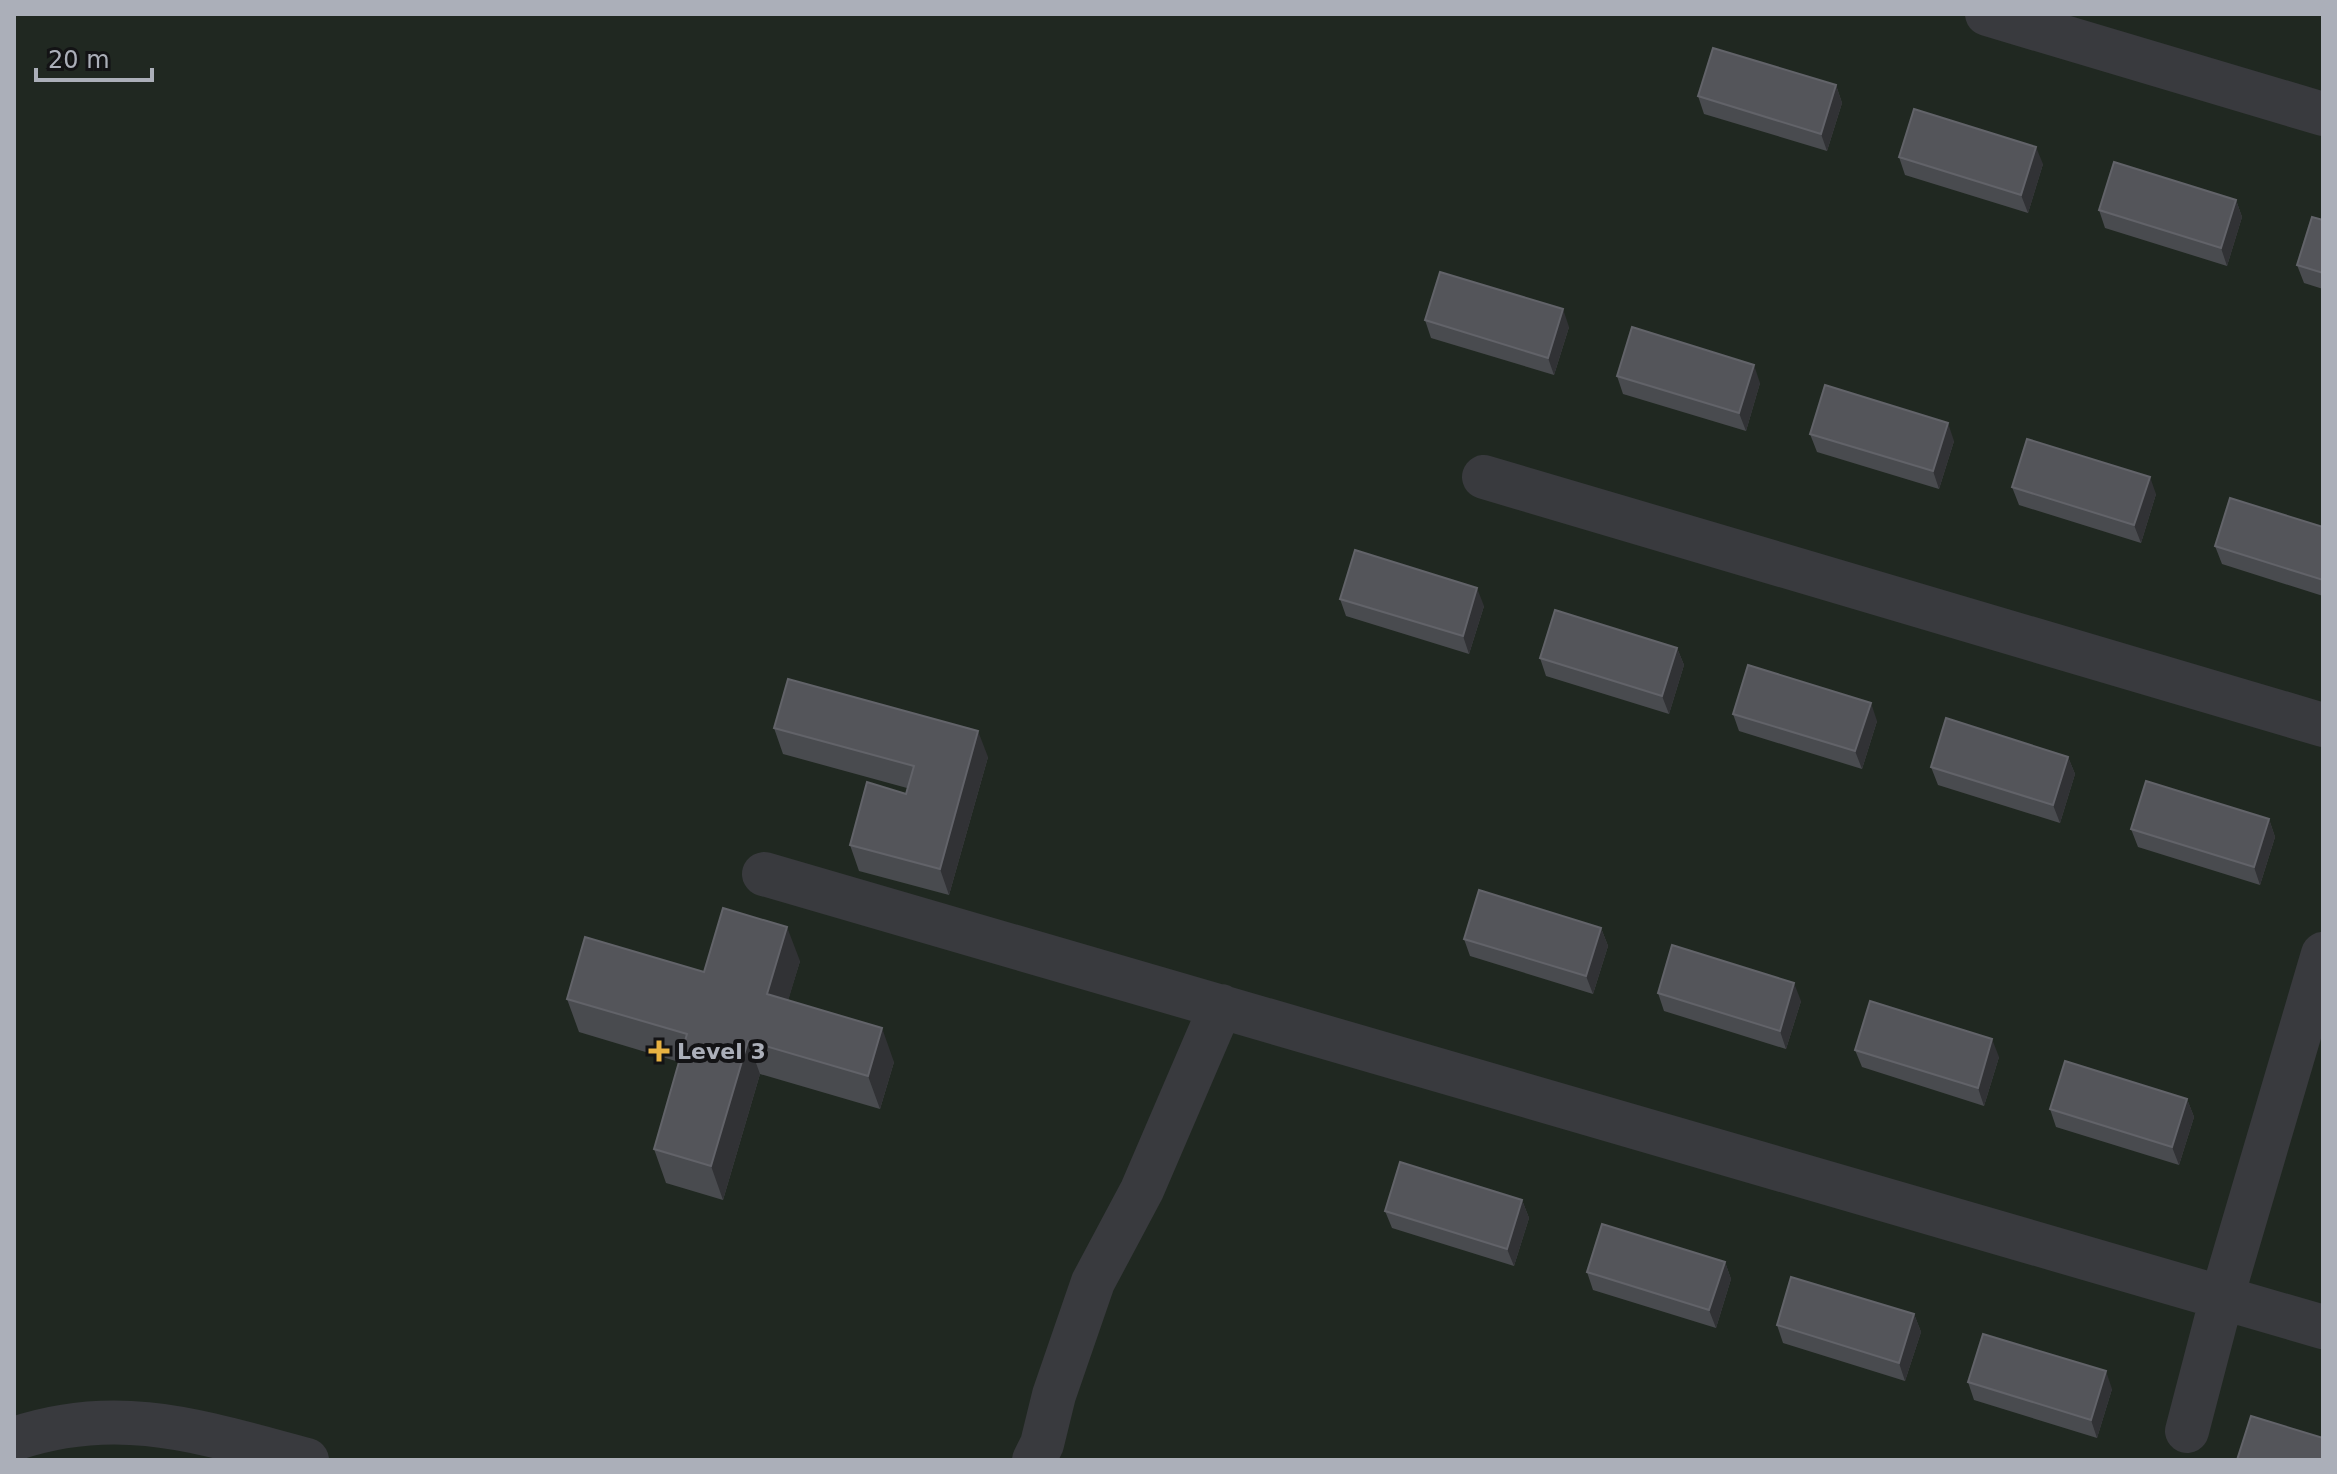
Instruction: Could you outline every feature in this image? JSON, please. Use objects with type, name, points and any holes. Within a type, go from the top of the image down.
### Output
[{"type":"street","points":[[1987,14],[2323,114]]},
{"type":"street","points":[[1484,477],[2323,725]]},
{"type":"street","points":[[764,874],[2323,1327]]},
{"type":"street","points":[[2187,1431],[2222,1297],[2323,954]]},
{"type":"street","points":[[1034,1460],[1042,1444],[1054,1395],[1093,1282],[1142,1190],[1221,1006]]},
{"type":"street","points":[[14,1439],[112,1421],[155,1423],[307,1460]]},
{"type":"shaded area","points":[[14,14],[2323,14],[2323,1460],[14,1460]]},
{"type":"building","points":[[1713,48],[1836,85],[1821,134],[1698,96]]},
{"type":"building","points":[[1914,109],[2036,147],[2021,195],[1899,157]]},
{"type":"building","points":[[2114,162],[2236,200],[2221,248],[2099,210]]},
{"type":"building","points":[[2312,217],[2323,220],[2323,273],[2297,265]]},
{"type":"building","points":[[1440,272],[1563,309],[1548,358],[1425,320]]},
{"type":"building","points":[[1632,327],[1754,365],[1739,413],[1617,376]]},
{"type":"building","points":[[1825,385],[1948,423],[1933,471],[1810,434]]},
{"type":"building","points":[[2027,439],[2150,477],[2134,525],[2012,487]]},
{"type":"building","points":[[2230,498],[2323,527],[2323,580],[2215,546]]},
{"type":"building","points":[[1355,550],[1477,588],[1463,636],[1340,599]]},
{"type":"building","points":[[1555,610],[1677,648],[1662,696],[1540,658]]},
{"type":"building","points":[[1748,665],[1871,703],[1855,751],[1733,714]]},
{"type":"building","points":[[788,679],[978,731],[940,869],[850,845],[867,782],[906,794],[914,766],[774,728]]},
{"type":"building","points":[[1946,718],[2068,757],[2053,805],[1931,767]]},
{"type":"building","points":[[2146,781],[2269,819],[2254,867],[2131,829]]},
{"type":"building","points":[[1479,890],[1601,928],[1586,976],[1464,939]]},
{"type":"building","points":[[723,908],[787,927],[767,994],[882,1028],[868,1076],[748,1041],[711,1166],[654,1149],[687,1034],[567,999],[585,937],[704,972]]},
{"type":"building","points":[[1672,945],[1794,983],[1780,1031],[1658,993]]},
{"type":"building","points":[[1870,1001],[1992,1039],[1978,1088],[1855,1050]]},
{"type":"building","points":[[2065,1061],[2187,1099],[2172,1147],[2050,1109]]},
{"type":"building","points":[[1400,1162],[1522,1200],[1507,1249],[1385,1211]]},
{"type":"building","points":[[1602,1224],[1725,1262],[1709,1310],[1587,1272]]},
{"type":"building","points":[[1791,1277],[1914,1314],[1899,1363],[1777,1325]]},
{"type":"building","points":[[1983,1334],[2106,1371],[2091,1420],[1968,1382]]},
{"type":"building","points":[[2251,1416],[2323,1438],[2323,1460],[2237,1460]]},
{"type":"place","name":"Level 3","points":[[659,1051]]}]
